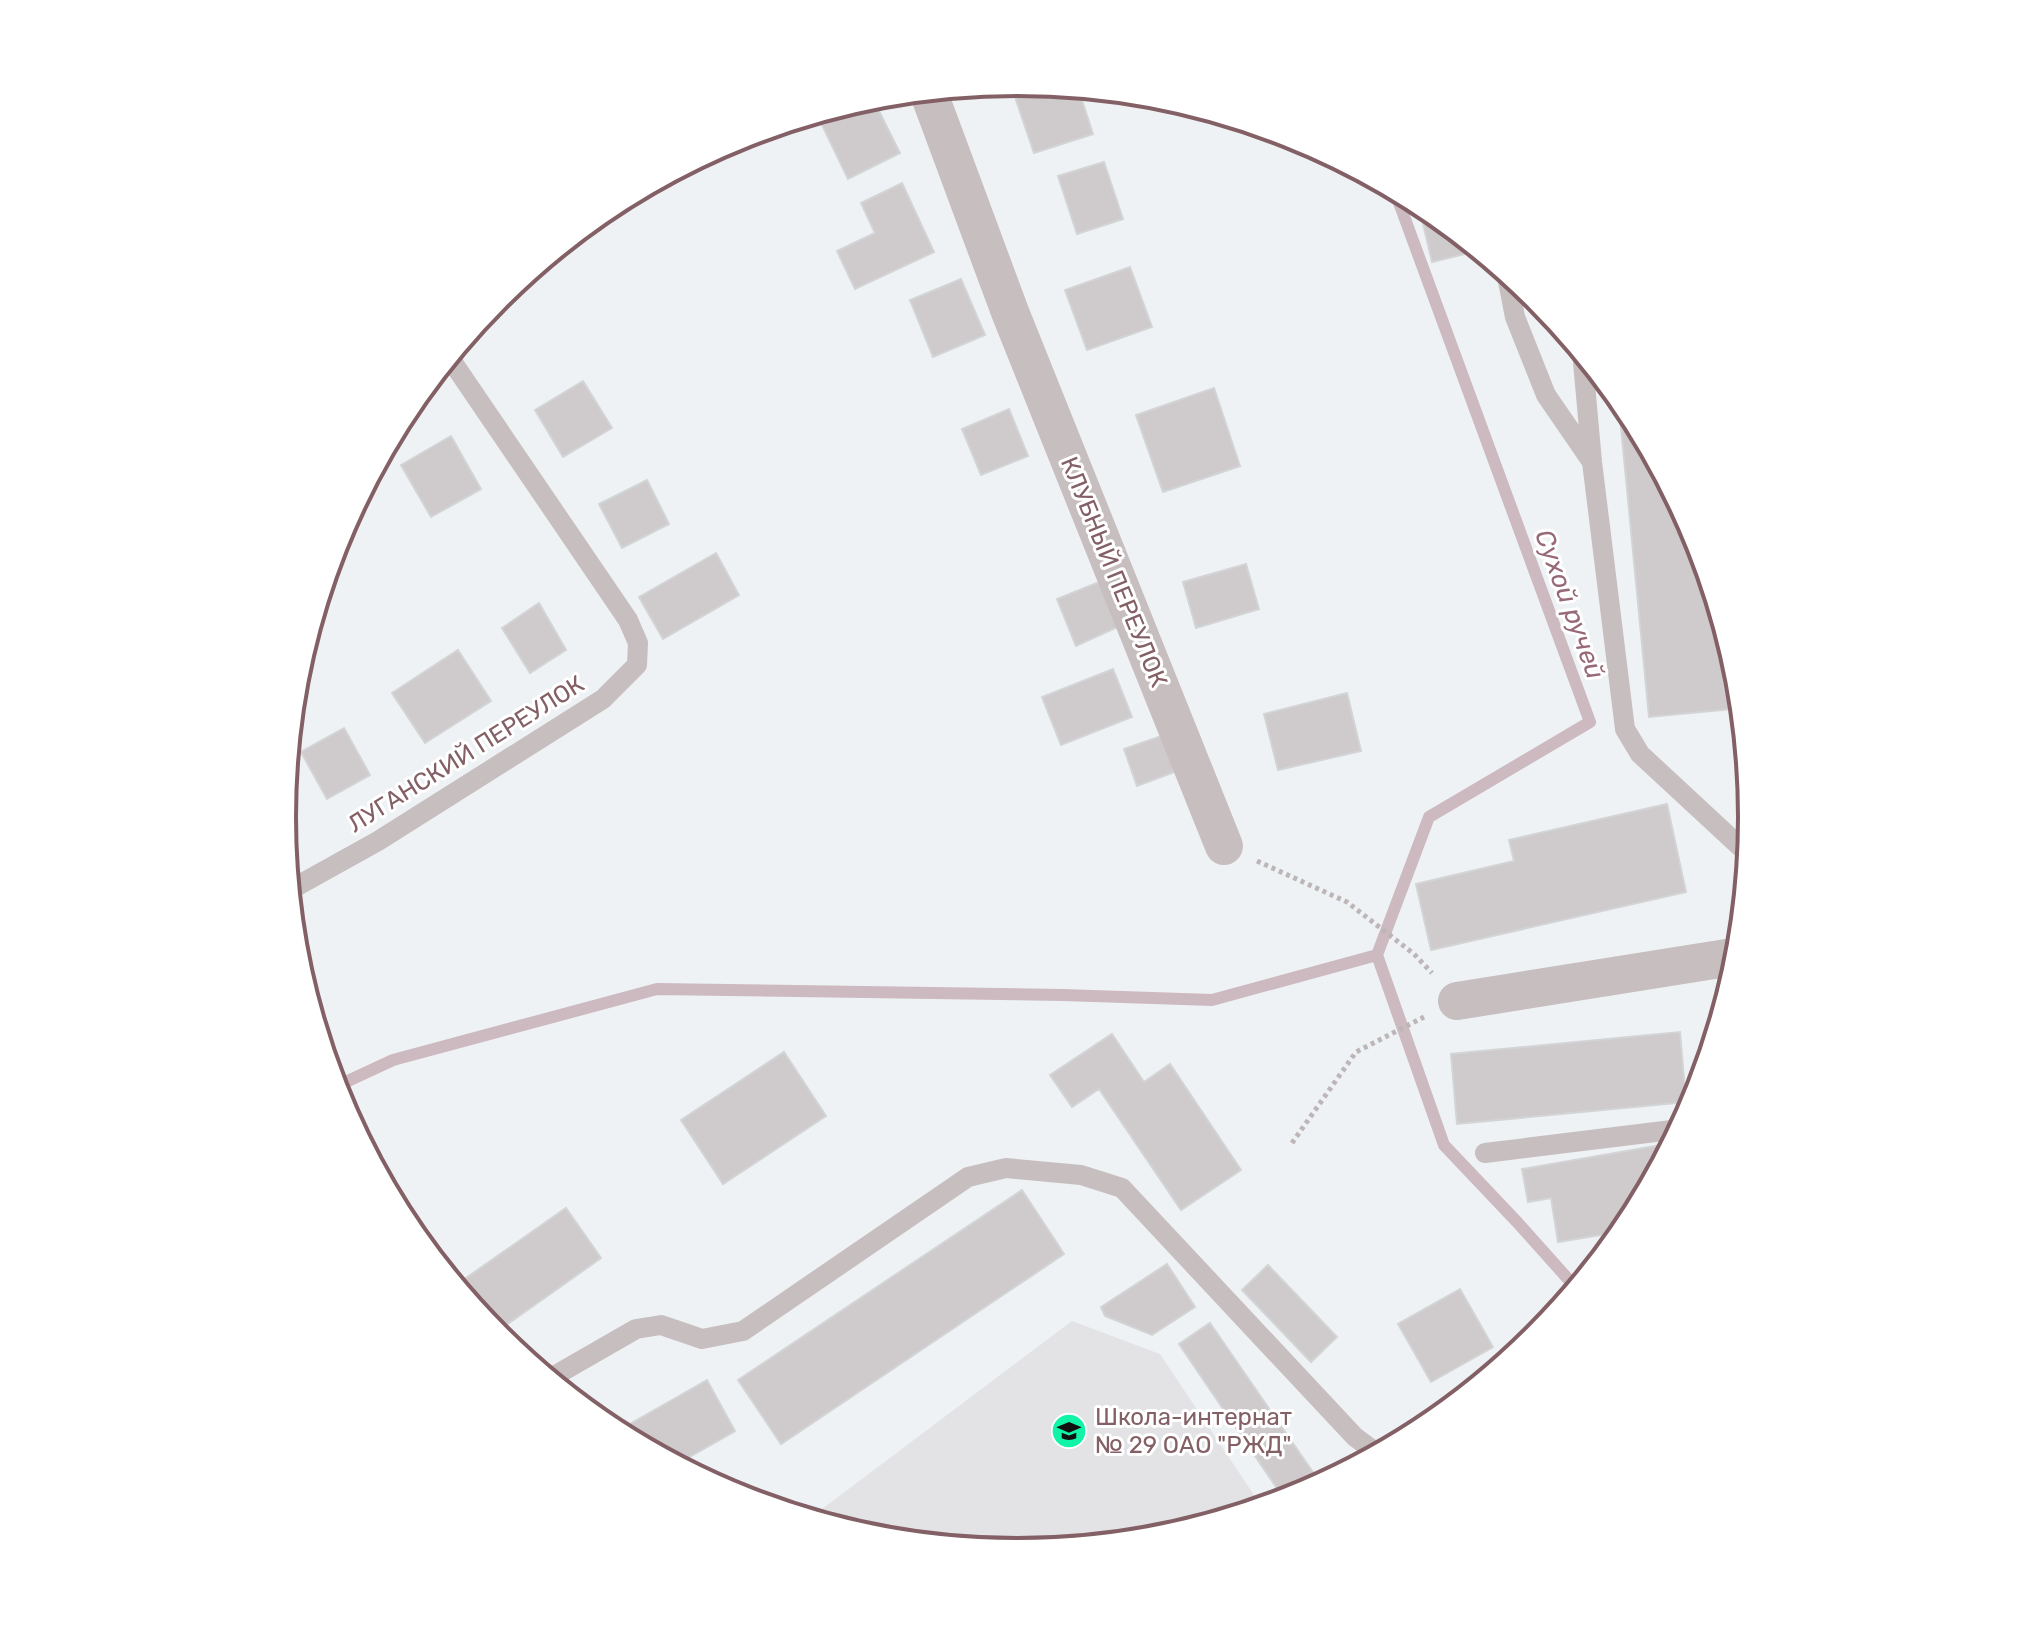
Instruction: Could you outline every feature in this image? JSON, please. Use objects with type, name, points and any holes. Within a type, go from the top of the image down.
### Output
[{"type":"street","name":"КЛУБНЫЙ ПЕРЕУЛОК","points":[[932,101],[1010,312],[1224,846]]},
{"type":"street","points":[[1457,1001],[1725,958]]},
{"type":"lane","points":[[1510,291],[1515,317],[1546,395],[1592,462]]},
{"type":"lane","name":"ЛУГАНСКИЙ ПЕРЕУЛОК","points":[[300,884],[378,841],[603,699],[637,665],[638,643],[628,620],[455,366]]},
{"type":"lane","points":[[1584,371],[1625,729],[1640,754],[1737,844]]},
{"type":"lane","points":[[1485,1153],[1666,1131]]},
{"type":"lane","points":[[559,1373],[636,1329],[661,1325],[702,1339],[743,1331],[968,1177],[1006,1168],[1081,1175],[1122,1188],[1355,1437],[1368,1447]]},
{"type":"path","points":[[1224,846],[1347,902],[1414,954]]},
{"type":"path","points":[[1292,1143],[1356,1052],[1457,1001]]},
{"type":"shaded area","name":"Школа-интернат № 29 ОАО \"РЖД\"","points":[[1072,1321],[1160,1354],[1256,1497],[1204,1513],[1112,1532],[1018,1538],[923,1532],[821,1510]]},
{"type":"building","points":[[1015,97],[1082,99],[1093,134],[1034,153]]},
{"type":"building","points":[[878,110],[900,153],[848,179],[822,125]]},
{"type":"building","points":[[1104,162],[1123,219],[1077,234],[1058,176]]},
{"type":"building","points":[[902,183],[934,252],[855,289],[837,251],[875,233],[861,203]]},
{"type":"building","points":[[1422,221],[1467,254],[1432,262]]},
{"type":"building","points":[[1130,267],[1152,327],[1087,350],[1065,290]]},
{"type":"building","points":[[961,279],[985,335],[933,357],[910,300]]},
{"type":"building","points":[[583,381],[612,428],[563,457],[535,410]]},
{"type":"building","points":[[1214,388],[1240,466],[1163,492],[1136,415]]},
{"type":"building","points":[[1009,409],[1028,456],[981,475],[962,429]]},
{"type":"building","points":[[1620,422],[1664,498],[1684,541],[1714,630],[1730,709],[1649,717]]},
{"type":"building","points":[[451,436],[481,489],[431,517],[401,465]]},
{"type":"building","points":[[647,480],[669,524],[622,548],[599,504]]},
{"type":"building","points":[[716,553],[739,595],[663,639],[639,597]]},
{"type":"building","points":[[1246,564],[1259,609],[1196,628],[1183,582]]},
{"type":"building","points":[[1104,580],[1122,625],[1076,646],[1057,599]]},
{"type":"building","points":[[539,603],[566,650],[530,673],[502,628]]},
{"type":"building","points":[[458,650],[491,701],[425,743],[392,693]]},
{"type":"building","points":[[1113,669],[1132,717],[1061,745],[1042,697]]},
{"type":"building","points":[[1347,693],[1361,751],[1278,770],[1264,714]]},
{"type":"building","points":[[344,728],[370,775],[327,799],[301,752]]},
{"type":"building","points":[[1167,734],[1180,770],[1137,786],[1124,749]]},
{"type":"building","points":[[1667,804],[1686,892],[1431,950],[1416,884],[1514,861],[1509,840]]},
{"type":"building","points":[[1680,1032],[1685,1090],[1680,1103],[1457,1124],[1451,1054]]},
{"type":"building","points":[[1112,1034],[1144,1082],[1170,1064],[1241,1170],[1181,1210],[1099,1089],[1072,1107],[1050,1075]]},
{"type":"building","points":[[784,1052],[826,1116],[723,1184],[681,1120]]},
{"type":"building","points":[[1659,1145],[1606,1234],[1558,1242],[1551,1198],[1528,1202],[1522,1169]]},
{"type":"building","points":[[1022,1190],[1064,1254],[781,1444],[738,1380]]},
{"type":"building","points":[[566,1208],[601,1258],[506,1325],[464,1279]]},
{"type":"building","points":[[1167,1264],[1195,1307],[1152,1335],[1105,1316],[1101,1307]]},
{"type":"building","points":[[1268,1265],[1337,1337],[1311,1362],[1242,1290]]},
{"type":"building","points":[[1460,1289],[1493,1347],[1431,1382],[1398,1324]]},
{"type":"building","points":[[1210,1323],[1314,1474],[1278,1489],[1179,1344]]},
{"type":"building","points":[[707,1380],[735,1431],[688,1458],[630,1424]]},
{"type":"waterway","name":"Сухой ручей","points":[[1377,955],[1429,817],[1590,722],[1401,207]]},
{"type":"waterway","points":[[347,1081],[393,1060],[657,989],[1212,1000],[1377,955],[1444,1145],[1569,1281]]},
{"type":"place","name":"Школа-интернат № 29 ОАО \"РЖД\"","points":[[1069,1431]]}]
